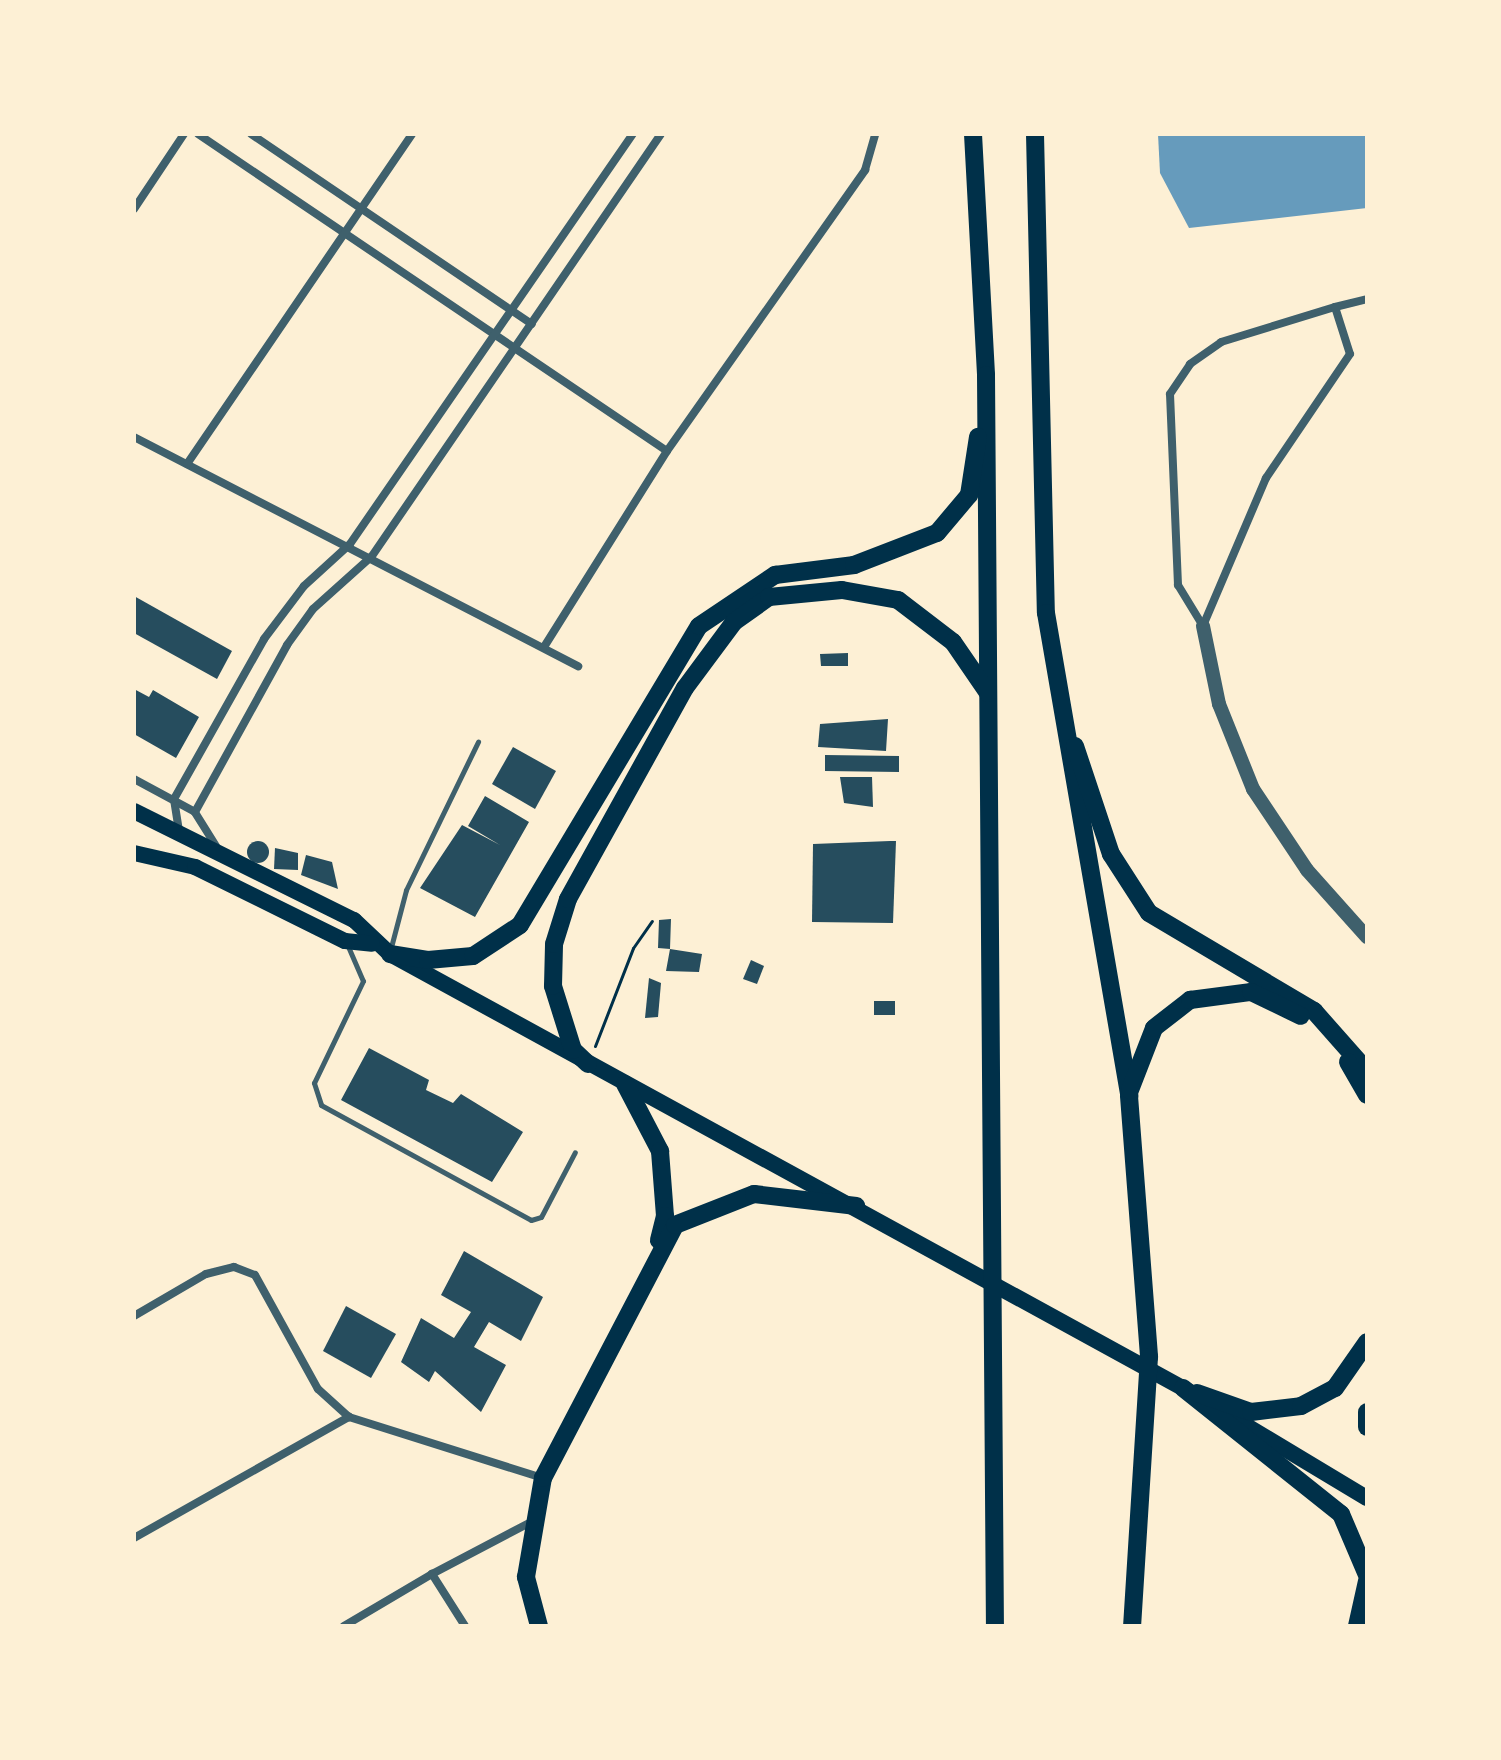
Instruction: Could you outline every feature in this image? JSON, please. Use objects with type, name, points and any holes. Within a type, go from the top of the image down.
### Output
[{"type":"highway","points":[[973,134],[986,375],[995,1626]]},
{"type":"highway","points":[[1035,134],[1052,675],[1129,1096],[1149,1357],[1132,1626]]},
{"type":"highway","points":[[390,954],[428,960],[473,956],[520,925],[699,626],[718,608],[775,575],[854,565],[937,533],[969,495],[986,375]]},
{"type":"highway","points":[[588,1064],[573,1050],[553,986],[554,944],[568,899],[685,688],[734,622],[769,597],[842,590],[898,600],[953,642],[988,694]]},
{"type":"highway","points":[[1052,675],[1111,854],[1149,913],[1314,1011],[1367,1071]]},
{"type":"highway","points":[[1129,1096],[1154,1028],[1190,1000],[1236,991],[1293,1010],[1321,1031],[1367,1095]]},
{"type":"highway","points":[[539,1626],[526,1577],[543,1478],[656,1251],[665,1216],[660,1151],[625,1084]]},
{"type":"highway","points":[[656,1251],[687,1215],[754,1194],[856,1206]]},
{"type":"highway","points":[[1183,1388],[1251,1412],[1301,1406],[1335,1388],[1367,1342]]},
{"type":"highway","points":[[1183,1388],[1341,1514],[1367,1575]]},
{"type":"highway","points":[[1367,1412],[1367,1427]]},
{"type":"highway","points":[[1357,1626],[1367,1581]]},
{"type":"main road","points":[[134,811],[216,846],[354,920],[372,944]]},
{"type":"main road","points":[[134,853],[239,884],[345,941],[372,944],[588,1064],[856,1206],[1183,1388],[1367,1498]]},
{"type":"street","points":[[134,209],[184,134]]},
{"type":"street","points":[[198,134],[343,237],[667,451]]},
{"type":"street","points":[[251,134],[532,324]]},
{"type":"street","points":[[187,464],[412,134]]},
{"type":"street","points":[[179,831],[174,799],[264,639],[304,586],[350,544],[633,134]]},
{"type":"street","points":[[195,812],[301,625],[372,556],[661,134]]},
{"type":"street","points":[[544,647],[667,451],[865,170],[875,134]]},
{"type":"street","points":[[1367,299],[1221,342],[1190,364],[1170,394],[1178,585],[1203,626],[1219,704],[1253,789],[1307,870],[1367,937]]},
{"type":"street","points":[[1203,626],[1266,478],[1350,354],[1335,307]]},
{"type":"street","points":[[134,437],[350,544],[578,666]]},
{"type":"street","points":[[134,779],[195,812],[216,846]]},
{"type":"street","points":[[134,1316],[206,1274],[234,1267],[255,1275],[318,1389],[349,1417],[543,1478]]},
{"type":"street","points":[[134,1538],[349,1417]]},
{"type":"street","points":[[344,1626],[432,1574],[534,1521]]},
{"type":"street","points":[[432,1574],[465,1626]]},
{"type":"lane","points":[[390,954],[406,890],[478,742]]},
{"type":"lane","points":[[345,941],[363,981],[314,1083],[321,1105],[531,1220],[541,1217],[575,1152]]},
{"type":"path","points":[[588,1064],[633,948],[652,921]]},
{"type":"water","points":[[1158,134],[1367,134],[1367,208],[1189,228],[1160,173]]},
{"type":"building","points":[[134,596],[232,651],[217,679],[134,633]]},
{"type":"building","points":[[848,653],[848,666],[821,666],[820,654]]},
{"type":"building","points":[[134,689],[149,697],[153,690],[199,717],[176,758],[134,734]]},
{"type":"building","points":[[888,719],[886,751],[818,747],[820,724]]},
{"type":"building","points":[[513,747],[556,771],[535,809],[492,784]]},
{"type":"building","points":[[825,755],[899,756],[899,772],[825,771]]},
{"type":"building","points":[[840,777],[872,777],[873,807],[844,803]]},
{"type":"building","points":[[485,796],[529,822],[475,917],[420,888],[462,825],[500,845],[468,826]]},
{"type":"building","points":[[258,841],[266,844],[269,852],[266,860],[258,863],[250,860],[247,852],[250,844]]},
{"type":"building","points":[[896,841],[893,923],[812,922],[813,844]]},
{"type":"building","points":[[275,848],[298,853],[298,870],[274,869]]},
{"type":"building","points":[[306,855],[332,862],[338,889],[301,875]]},
{"type":"building","points":[[671,919],[670,949],[658,948],[659,920]]},
{"type":"building","points":[[670,949],[702,954],[699,972],[666,971]]},
{"type":"building","points":[[751,960],[764,966],[757,984],[743,979]]},
{"type":"building","points":[[649,978],[661,983],[658,1017],[645,1018]]},
{"type":"building","points":[[874,1001],[895,1001],[895,1015],[874,1015]]},
{"type":"building","points":[[369,1048],[429,1080],[426,1090],[453,1103],[461,1094],[523,1132],[492,1182],[341,1100]]},
{"type":"building","points":[[464,1251],[543,1297],[521,1341],[489,1322],[474,1347],[506,1365],[481,1412],[435,1371],[429,1382],[401,1362],[421,1318],[454,1338],[471,1312],[441,1295]]},
{"type":"building","points":[[346,1306],[396,1334],[371,1378],[323,1351]]}]
